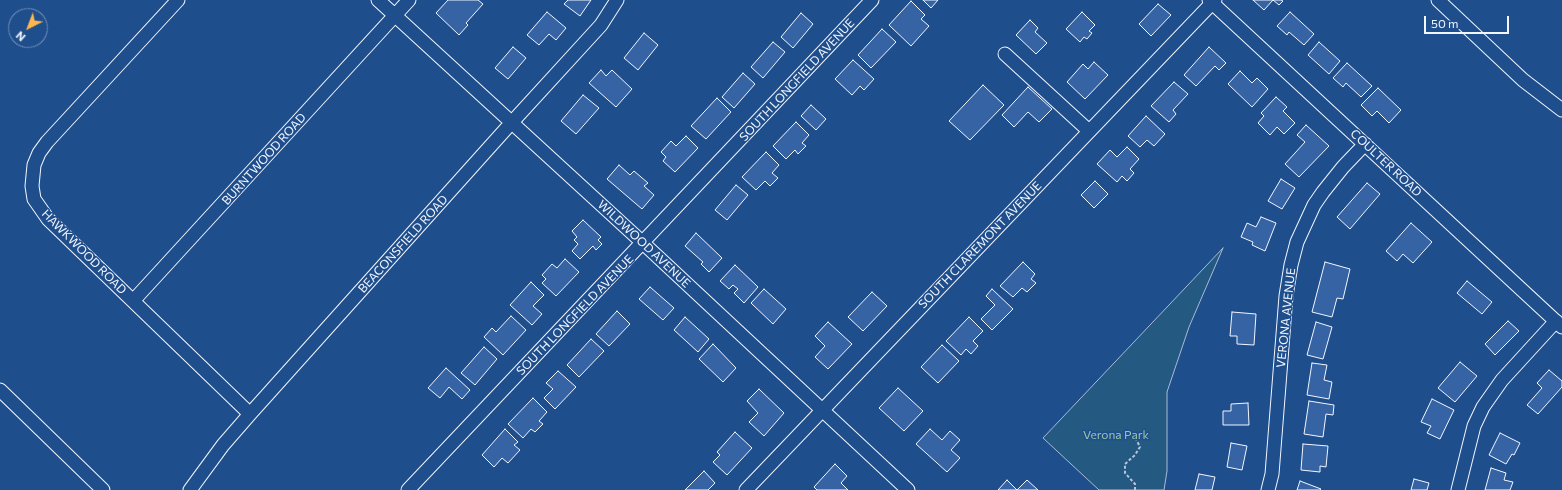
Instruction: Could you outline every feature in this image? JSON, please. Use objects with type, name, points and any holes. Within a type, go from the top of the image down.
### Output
[{"type":"street","name":"HAWKWOOD ROAD","points":[[178,0],[47,142],[39,153],[34,164],[31,177],[34,199],[48,219],[250,414]]},
{"type":"street","name":"WILDWOOD AVENUE","points":[[378,0],[643,243],[908,490]]},
{"type":"street","name":"BURNTWOOD ROAD","points":[[133,302],[409,0]]},
{"type":"street","name":"BEACONSFIELD ROAD","points":[[190,490],[223,445],[250,414],[601,25],[617,0]]},
{"type":"street","name":"SOUTH LONGFIELD AVENUE","points":[[408,490],[872,0]]},
{"type":"street","points":[[1438,0],[1523,80],[1562,110]]},
{"type":"street","name":"SOUTH CLAREMONT AVENUE","points":[[746,490],[1090,131],[1212,1]]},
{"type":"street","name":"COULTER ROAD","points":[[1212,1],[1559,324]]},
{"type":"street","points":[[1005,54],[1090,131]]},
{"type":"street","name":"VERONA AVENUE","points":[[1268,490],[1272,474],[1286,296],[1291,265],[1297,242],[1308,216],[1322,192],[1343,167],[1366,144]]},
{"type":"street","points":[[1458,490],[1474,426],[1483,407],[1502,380],[1559,324]]},
{"type":"street","points":[[0,390],[104,490]]},
{"type":"path","points":[[1135,490],[1135,484],[1125,473],[1126,464],[1135,456],[1140,447],[1136,439]]},
{"type":"green space","name":"Verona Park","points":[[1223,248],[1189,327],[1167,392],[1167,471],[1164,490],[1099,490],[1043,438]]},
{"type":"building","points":[[448,0],[478,0],[483,4],[466,23],[468,25],[459,35],[436,13]]},
{"type":"building","points":[[568,0],[591,0],[580,16],[564,4]]},
{"type":"building","points":[[923,0],[938,0],[931,8]]},
{"type":"building","points":[[1253,0],[1273,0],[1264,10]]},
{"type":"building","points":[[1273,0],[1281,0],[1283,1],[1279,5]]},
{"type":"building","points":[[911,1],[925,15],[921,19],[929,26],[911,46],[889,25]]},
{"type":"building","points":[[1158,4],[1171,15],[1151,36],[1139,24]]},
{"type":"building","points":[[547,12],[566,28],[556,40],[549,34],[539,45],[527,35]]},
{"type":"building","points":[[1082,12],[1095,25],[1089,31],[1092,33],[1087,39],[1084,37],[1080,42],[1066,29]]},
{"type":"building","points":[[1290,12],[1314,34],[1304,45],[1289,32],[1287,35],[1277,26]]},
{"type":"building","points":[[801,13],[813,24],[793,48],[781,37]]},
{"type":"building","points":[[1030,20],[1038,28],[1035,32],[1047,43],[1036,54],[1016,35]]},
{"type":"building","points":[[882,29],[896,42],[871,68],[858,55]]},
{"type":"building","points":[[644,33],[658,45],[638,70],[624,58]]},
{"type":"building","points":[[773,42],[785,52],[763,78],[751,67]]},
{"type":"building","points":[[1319,42],[1340,61],[1329,74],[1308,55]]},
{"type":"building","points":[[513,47],[526,58],[508,79],[495,68]]},
{"type":"building","points":[[1209,47],[1226,63],[1219,70],[1215,66],[1196,86],[1184,75]]},
{"type":"building","points":[[853,60],[874,79],[864,90],[860,86],[852,95],[835,79]]},
{"type":"building","points":[[1094,62],[1108,75],[1085,99],[1067,82],[1083,64],[1088,69]]},
{"type":"building","points":[[1347,63],[1372,86],[1361,97],[1346,83],[1343,87],[1333,78]]},
{"type":"building","points":[[601,70],[606,76],[612,70],[632,89],[616,107],[589,83]]},
{"type":"building","points":[[1240,71],[1252,83],[1257,78],[1268,89],[1252,107],[1228,84]]},
{"type":"building","points":[[743,73],[755,84],[734,108],[722,97]]},
{"type":"building","points":[[1174,82],[1188,94],[1173,110],[1176,114],[1169,122],[1151,106]]},
{"type":"building","points":[[983,85],[1004,105],[970,140],[949,121]]},
{"type":"building","points":[[1028,87],[1052,109],[1039,122],[1028,112],[1014,127],[1002,115]]},
{"type":"building","points":[[1378,88],[1401,110],[1389,123],[1377,111],[1372,116],[1361,105]]},
{"type":"building","points":[[583,95],[599,108],[576,134],[561,121]]},
{"type":"building","points":[[1276,97],[1287,107],[1283,111],[1295,123],[1284,134],[1277,127],[1270,135],[1258,123],[1264,116],[1261,113]]},
{"type":"building","points":[[717,98],[731,112],[706,139],[691,126]]},
{"type":"building","points":[[811,105],[826,119],[816,130],[801,116]]},
{"type":"building","points":[[1146,116],[1165,134],[1154,146],[1147,140],[1140,147],[1128,136]]},
{"type":"building","points":[[796,122],[809,135],[802,143],[806,146],[798,154],[795,150],[786,159],[773,146]]},
{"type":"building","points":[[1306,125],[1329,146],[1299,177],[1285,164],[1305,142],[1297,135]]},
{"type":"building","points":[[686,136],[698,148],[675,172],[663,161],[666,157],[661,152],[671,141],[676,146]]},
{"type":"building","points":[[1127,147],[1139,159],[1130,169],[1134,173],[1127,181],[1122,176],[1117,182],[1097,164],[1110,150],[1117,157]]},
{"type":"building","points":[[766,152],[779,165],[772,173],[778,178],[770,186],[765,181],[756,190],[742,177]]},
{"type":"building","points":[[619,165],[630,175],[634,171],[648,183],[644,186],[654,195],[642,209],[607,179]]},
{"type":"building","points":[[1281,179],[1295,188],[1282,209],[1268,201]]},
{"type":"building","points":[[1095,181],[1108,194],[1094,208],[1081,195]]},
{"type":"building","points":[[1367,183],[1380,194],[1350,229],[1337,217]]},
{"type":"building","points":[[736,185],[748,195],[727,220],[715,210]]},
{"type":"building","points":[[1261,217],[1276,223],[1265,251],[1252,245],[1253,242],[1241,237],[1247,223],[1256,227]]},
{"type":"building","points":[[583,220],[601,237],[598,240],[602,244],[596,250],[593,246],[580,259],[572,251],[578,244],[574,240],[577,237],[572,231]]},
{"type":"building","points":[[1411,223],[1432,242],[1413,263],[1403,254],[1397,261],[1386,251]]},
{"type":"building","points":[[696,233],[722,258],[709,272],[701,264],[703,262],[685,246]]},
{"type":"building","points":[[565,259],[579,272],[556,296],[542,283],[546,279],[542,275],[552,264],[557,268]]},
{"type":"building","points":[[1023,262],[1035,274],[1031,279],[1036,283],[1027,292],[1022,288],[1013,297],[1000,286]]},
{"type":"building","points":[[1325,262],[1350,269],[1343,299],[1337,298],[1332,317],[1312,312]]},
{"type":"building","points":[[735,265],[758,287],[744,303],[734,293],[738,289],[733,285],[729,289],[720,281]]},
{"type":"building","points":[[1467,281],[1492,302],[1482,314],[1457,293]]},
{"type":"building","points":[[531,282],[544,295],[533,306],[542,314],[532,325],[510,305]]},
{"type":"building","points":[[650,287],[674,308],[663,320],[639,299]]},
{"type":"building","points":[[764,289],[786,309],[773,324],[751,303]]},
{"type":"building","points":[[992,289],[1013,309],[992,330],[981,319],[995,305],[986,296]]},
{"type":"building","points":[[872,292],[887,306],[863,331],[848,317]]},
{"type":"building","points":[[617,311],[630,324],[609,346],[596,334]]},
{"type":"building","points":[[1232,312],[1256,314],[1254,345],[1237,344],[1237,336],[1230,336]]},
{"type":"building","points":[[511,316],[526,330],[503,355],[484,337],[492,328],[496,332]]},
{"type":"building","points":[[685,317],[709,339],[698,352],[674,330]]},
{"type":"building","points":[[969,317],[983,331],[973,341],[978,346],[971,354],[966,349],[961,355],[946,341]]},
{"type":"building","points":[[1508,321],[1519,331],[1495,355],[1485,344]]},
{"type":"building","points":[[828,322],[852,344],[828,369],[815,357],[825,346],[815,336]]},
{"type":"building","points":[[1316,322],[1332,327],[1323,359],[1307,355]]},
{"type":"building","points":[[591,339],[604,351],[579,377],[567,365]]},
{"type":"building","points":[[713,344],[736,368],[723,382],[699,359]]},
{"type":"building","points":[[942,345],[959,361],[938,383],[921,367]]},
{"type":"building","points":[[484,347],[497,359],[475,385],[461,373]]},
{"type":"building","points":[[1460,362],[1477,376],[1455,402],[1438,388]]},
{"type":"building","points":[[1312,363],[1327,365],[1324,380],[1332,382],[1329,399],[1307,395]]},
{"type":"building","points":[[446,368],[470,390],[462,399],[449,387],[440,398],[428,388]]},
{"type":"building","points":[[1549,370],[1562,381],[1562,387],[1538,414],[1527,405],[1542,388],[1537,383]]},
{"type":"building","points":[[558,371],[576,387],[555,409],[544,398],[553,389],[546,383]]},
{"type":"building","points":[[898,388],[923,411],[904,431],[879,408]]},
{"type":"building","points":[[759,389],[784,413],[764,436],[749,422],[758,413],[747,401]]},
{"type":"building","points":[[533,398],[547,412],[539,421],[543,424],[535,432],[531,429],[523,438],[508,424]]},
{"type":"building","points":[[1432,399],[1454,410],[1440,439],[1427,433],[1431,426],[1421,422]]},
{"type":"building","points":[[1309,401],[1334,405],[1333,415],[1326,414],[1323,437],[1304,434]]},
{"type":"building","points":[[1248,403],[1249,425],[1223,425],[1223,411],[1231,411],[1231,404]]},
{"type":"building","points":[[505,429],[518,442],[514,445],[520,450],[508,463],[502,458],[494,467],[482,455]]},
{"type":"building","points":[[930,429],[942,440],[950,431],[960,440],[951,450],[960,458],[947,472],[916,444]]},
{"type":"building","points":[[735,432],[752,448],[727,475],[713,462],[720,455],[717,452]]},
{"type":"building","points":[[1500,433],[1520,443],[1514,455],[1512,454],[1506,464],[1489,455]]},
{"type":"building","points":[[1231,443],[1247,446],[1242,470],[1227,467]]},
{"type":"building","points":[[1303,444],[1328,446],[1326,467],[1320,466],[1320,472],[1301,470]]},
{"type":"building","points":[[835,464],[847,476],[841,483],[848,490],[817,490],[814,487]]},
{"type":"building","points":[[1491,468],[1506,473],[1504,480],[1513,482],[1510,490],[1485,490]]},
{"type":"building","points":[[704,471],[715,483],[708,490],[685,490]]},
{"type":"building","points":[[1199,474],[1215,477],[1212,490],[1195,490]]},
{"type":"building","points":[[1414,479],[1429,483],[1427,490],[1411,490]]},
{"type":"building","points":[[1007,480],[1017,490],[998,490]]},
{"type":"building","points":[[1027,480],[1038,490],[1017,490]]},
{"type":"building","points":[[1300,481],[1321,489],[1297,490]]}]
